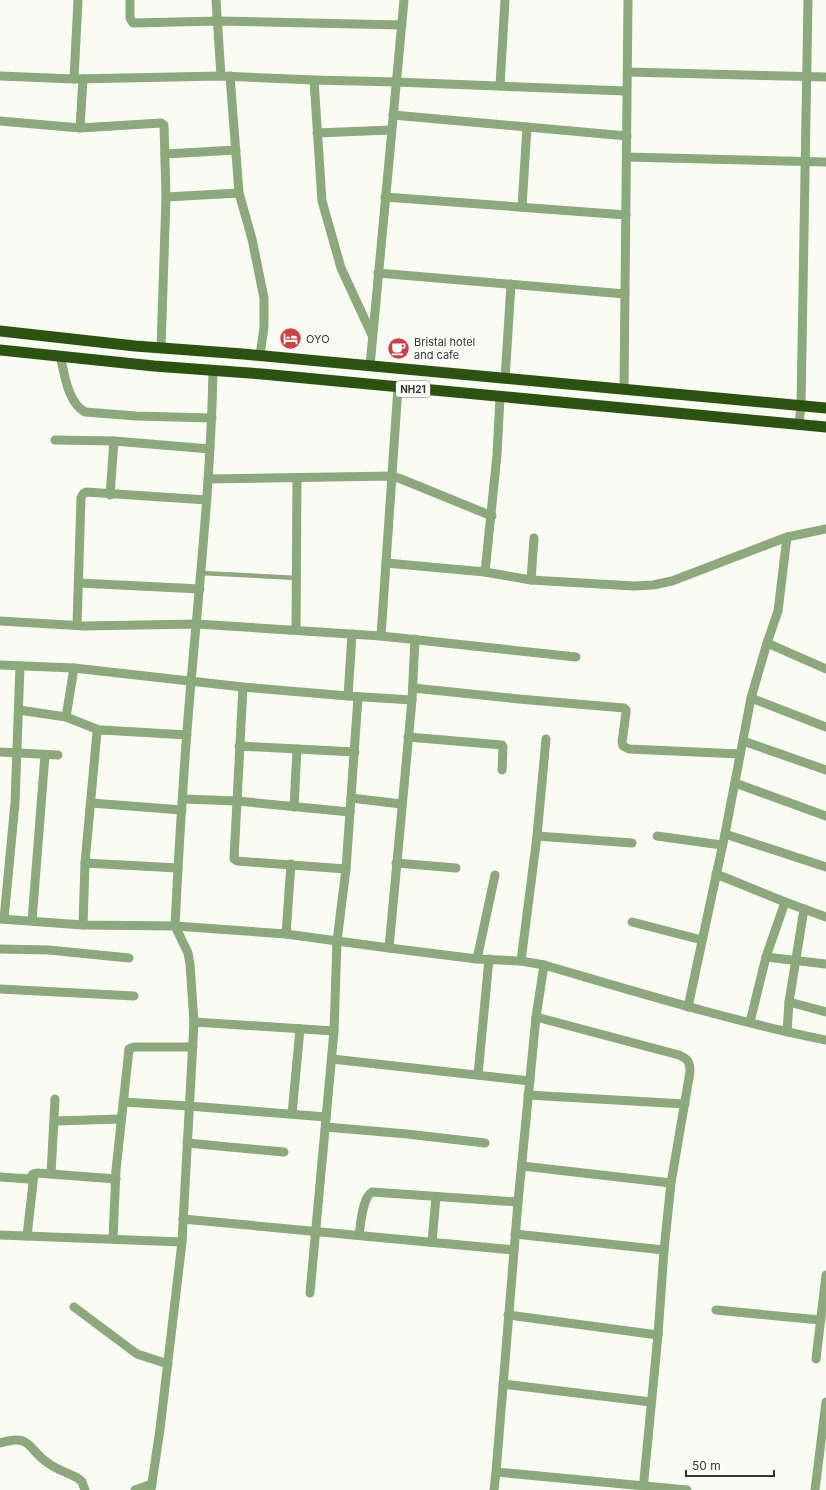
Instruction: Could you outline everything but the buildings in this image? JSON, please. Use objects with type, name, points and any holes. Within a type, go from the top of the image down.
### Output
[{"type":"highway","name":"NH21","points":[[0,332],[826,408]]},
{"type":"highway","name":"NH21","points":[[0,350],[154,366],[826,427]]},
{"type":"street","points":[[78,0],[78,79],[80,128]]},
{"type":"street","points":[[130,0],[130,18],[133,23],[219,21],[402,25]]},
{"type":"street","points":[[216,0],[236,150],[239,193],[252,239],[264,298],[264,327],[260,356]]},
{"type":"street","points":[[370,366],[404,0]]},
{"type":"street","points":[[500,86],[505,0]]},
{"type":"street","points":[[624,390],[628,0]]},
{"type":"street","points":[[800,424],[808,0]]},
{"type":"street","points":[[628,72],[807,78],[826,77]]},
{"type":"street","points":[[0,76],[78,79],[226,76],[626,91]]},
{"type":"street","points":[[314,80],[324,213],[341,268],[372,335]]},
{"type":"street","points":[[393,115],[627,136]]},
{"type":"street","points":[[0,121],[80,128],[163,123],[165,126],[166,197],[161,348]]},
{"type":"street","points":[[522,207],[527,127]]},
{"type":"street","points":[[317,134],[391,130]]},
{"type":"street","points":[[165,154],[236,150]]},
{"type":"street","points":[[627,157],[826,162]]},
{"type":"street","points":[[166,197],[239,193]]},
{"type":"street","points":[[385,197],[626,215]]},
{"type":"street","points":[[378,274],[625,294]]},
{"type":"street","points":[[505,379],[511,284]]},
{"type":"street","points":[[60,356],[71,396],[80,409],[85,412],[136,416],[212,418]]},
{"type":"street","points":[[135,1490],[152,1487],[182,1242],[194,1022],[188,953],[175,926],[191,681],[200,589],[208,479],[213,371]]},
{"type":"street","points":[[381,636],[398,387]]},
{"type":"street","points":[[486,572],[497,455],[500,397]]},
{"type":"street","points":[[55,440],[114,441],[210,449]]},
{"type":"street","points":[[110,495],[114,441]]},
{"type":"street","points":[[208,479],[392,476],[492,516]]},
{"type":"street","points":[[296,630],[297,478]]},
{"type":"street","points":[[77,625],[81,498],[83,494],[86,492],[110,495],[206,500]]},
{"type":"street","points":[[386,563],[486,572],[531,580],[634,586],[653,585],[672,581],[787,537],[826,529]]},
{"type":"street","points":[[688,1007],[725,834],[751,698],[778,611],[787,537]]},
{"type":"street","points":[[531,580],[534,538]]},
{"type":"street","points":[[79,583],[200,589]]},
{"type":"street","points":[[0,621],[84,626],[197,624],[296,630],[381,636],[576,657]]},
{"type":"street","points":[[348,696],[352,634]]},
{"type":"street","points":[[388,948],[412,700],[416,640]]},
{"type":"street","points":[[767,643],[826,669]]},
{"type":"street","points":[[0,665],[74,668],[243,687],[412,700]]},
{"type":"street","points":[[20,666],[15,803],[2,919],[83,925],[175,926],[286,934],[477,959],[521,961],[544,965],[688,1007],[787,1032],[826,1039]]},
{"type":"street","points":[[66,717],[74,668]]},
{"type":"street","points":[[243,687],[234,860],[346,869]]},
{"type":"street","points":[[413,688],[624,708],[626,713],[622,742],[623,746],[629,749],[740,754]]},
{"type":"street","points":[[310,1293],[332,1059],[337,941],[346,869],[358,697]]},
{"type":"street","points":[[751,698],[826,728]]},
{"type":"street","points":[[18,710],[66,717],[99,730],[188,735]]},
{"type":"street","points":[[83,925],[85,864],[96,734],[99,730]]},
{"type":"street","points":[[408,737],[502,745],[502,770]]},
{"type":"street","points":[[521,961],[537,836],[546,739]]},
{"type":"street","points":[[743,741],[826,770]]},
{"type":"street","points":[[239,746],[354,752]]},
{"type":"street","points":[[294,807],[298,749]]},
{"type":"street","points":[[0,752],[58,755]]},
{"type":"street","points":[[32,921],[45,754]]},
{"type":"street","points":[[735,783],[826,816]]},
{"type":"street","points":[[351,798],[401,804]]},
{"type":"street","points":[[183,799],[237,801],[350,812]]},
{"type":"street","points":[[91,803],[182,810]]},
{"type":"street","points":[[725,834],[826,868]]},
{"type":"street","points":[[537,836],[632,843]]},
{"type":"street","points":[[657,836],[722,845]]},
{"type":"street","points":[[396,863],[456,868]]},
{"type":"street","points":[[85,864],[178,868]]},
{"type":"street","points":[[286,934],[291,864]]},
{"type":"street","points":[[716,874],[804,910],[826,917]]},
{"type":"street","points":[[477,959],[495,875]]},
{"type":"street","points":[[750,1022],[766,957],[785,902]]},
{"type":"street","points":[[787,1032],[789,1002],[804,910]]},
{"type":"street","points":[[632,922],[702,940]]},
{"type":"street","points":[[0,949],[49,950],[128,958]]},
{"type":"street","points":[[766,957],[826,964]]},
{"type":"street","points":[[478,1075],[489,959]]},
{"type":"street","points":[[494,1490],[528,1095],[536,1017],[544,965]]},
{"type":"street","points":[[0,990],[134,996]]},
{"type":"street","points":[[789,1002],[826,1012]]},
{"type":"street","points":[[536,1017],[680,1055],[687,1059],[690,1064],[685,1104],[671,1183],[643,1488]]},
{"type":"street","points":[[194,1022],[334,1031]]},
{"type":"street","points":[[292,1114],[300,1028]]},
{"type":"street","points":[[113,1239],[121,1119],[129,1049],[134,1047],[193,1047]]},
{"type":"street","points":[[332,1059],[530,1081]]},
{"type":"street","points":[[528,1095],[685,1104]]},
{"type":"street","points":[[51,1174],[55,1122],[55,1099]]},
{"type":"street","points":[[123,1102],[326,1117]]},
{"type":"street","points":[[55,1122],[121,1119]]},
{"type":"street","points":[[326,1127],[485,1143]]},
{"type":"street","points":[[187,1143],[284,1152]]},
{"type":"street","points":[[522,1166],[671,1183]]},
{"type":"street","points":[[34,1173],[116,1179]]},
{"type":"street","points":[[0,1177],[29,1179],[34,1173]]},
{"type":"street","points":[[27,1236],[34,1173]]},
{"type":"street","points":[[359,1235],[364,1205],[370,1194],[376,1192],[518,1202]]},
{"type":"street","points":[[432,1242],[436,1197]]},
{"type":"street","points":[[183,1219],[514,1250]]},
{"type":"street","points":[[515,1234],[664,1250]]},
{"type":"street","points":[[0,1235],[182,1242]]},
{"type":"street","points":[[816,1360],[826,1275]]},
{"type":"street","points":[[74,1307],[137,1354],[168,1364]]},
{"type":"street","points":[[716,1310],[820,1320]]},
{"type":"street","points":[[508,1315],[658,1335]]},
{"type":"street","points":[[503,1384],[651,1402]]},
{"type":"street","points":[[815,1490],[826,1402]]},
{"type":"street","points":[[0,1443],[10,1440],[18,1440],[28,1443],[48,1463],[79,1479],[85,1490]]},
{"type":"street","points":[[496,1472],[643,1488],[687,1490]]},
{"type":"lane","points":[[201,573],[297,578]]},
{"type":"place","name":"OYO","points":[[291,339]]},
{"type":"place","name":"Bristal hotel and cafe","points":[[398,348]]}]
